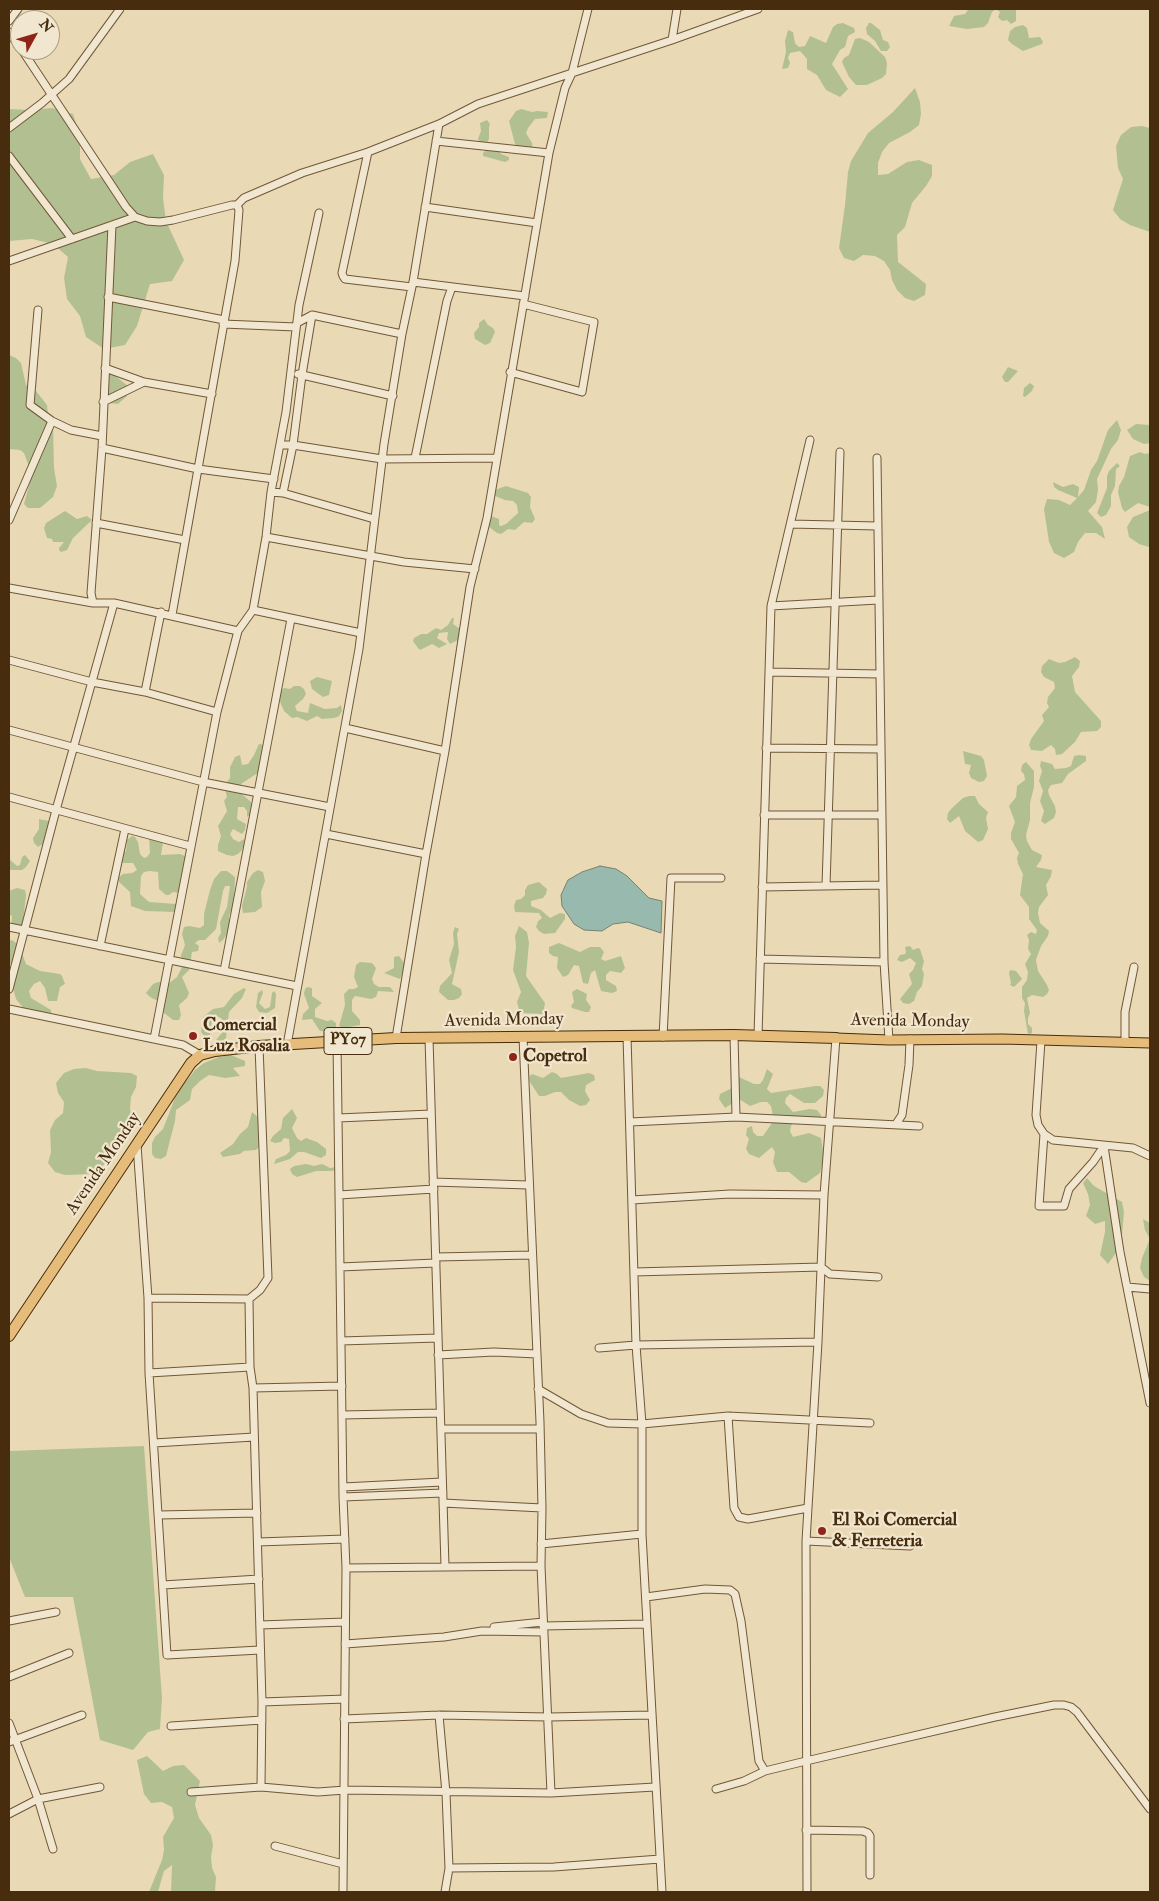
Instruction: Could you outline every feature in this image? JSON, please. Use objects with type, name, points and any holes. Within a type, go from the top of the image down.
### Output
[{"type":"highway","name":"Avenida Monday","points":[[9,1336],[191,1062],[200,1055],[215,1051],[259,1046],[396,1038],[758,1036],[836,1038]]},
{"type":"main road","name":"Avenida Monday","points":[[836,1038],[889,1040],[1002,1039],[1150,1043]]},
{"type":"street","points":[[9,21],[18,9]]},
{"type":"street","points":[[9,128],[69,79],[120,9]]},
{"type":"street","points":[[396,1038],[445,751],[470,587],[487,518],[510,372],[549,153],[564,88],[572,73],[588,9]]},
{"type":"street","points":[[672,40],[678,9]]},
{"type":"street","points":[[29,60],[126,207],[135,217],[147,221],[173,220],[237,205],[244,198],[302,173],[368,152],[438,124],[478,104],[672,40],[758,9]]},
{"type":"street","points":[[287,1045],[361,633],[382,459],[402,334],[413,284],[438,124]]},
{"type":"street","points":[[436,141],[549,153]]},
{"type":"street","points":[[368,152],[342,273],[345,279],[452,287],[525,296]]},
{"type":"street","points":[[9,156],[72,239]]},
{"type":"street","points":[[172,615],[235,261],[239,210],[237,205]]},
{"type":"street","points":[[425,207],[537,223]]},
{"type":"street","points":[[154,1039],[217,712],[238,630],[253,610],[292,373],[297,325],[319,214]]},
{"type":"street","points":[[9,261],[135,217]]},
{"type":"street","points":[[93,603],[91,593],[102,448],[112,225]]},
{"type":"street","points":[[416,458],[447,301],[452,287]]},
{"type":"street","points":[[108,297],[223,322],[297,325],[312,315],[402,334]]},
{"type":"street","points":[[510,372],[582,392],[594,322],[523,304]]},
{"type":"street","points":[[38,310],[30,405],[52,421],[71,430],[102,436]]},
{"type":"street","points":[[283,494],[293,445],[312,315]]},
{"type":"street","points":[[105,368],[144,382],[212,394]]},
{"type":"street","points":[[292,373],[393,396]]},
{"type":"street","points":[[103,402],[144,382]]},
{"type":"street","points":[[9,520],[52,421]]},
{"type":"street","points":[[758,1036],[771,606],[810,440]]},
{"type":"street","points":[[281,444],[382,459],[496,458]]},
{"type":"street","points":[[102,448],[198,469],[274,479]]},
{"type":"street","points":[[826,886],[840,452]]},
{"type":"street","points":[[877,458],[884,962],[889,1040]]},
{"type":"street","points":[[271,492],[374,519]]},
{"type":"street","points":[[96,523],[185,540]]},
{"type":"street","points":[[791,524],[877,526]]},
{"type":"street","points":[[266,537],[429,566],[475,569]]},
{"type":"street","points":[[9,588],[93,603],[114,604],[161,612],[238,630]]},
{"type":"street","points":[[771,606],[878,600]]},
{"type":"street","points":[[9,989],[73,746],[114,604]]},
{"type":"street","points":[[253,610],[361,633]]},
{"type":"street","points":[[145,692],[161,612]]},
{"type":"street","points":[[224,971],[291,619]]},
{"type":"street","points":[[9,660],[92,682],[145,692],[217,712]]},
{"type":"street","points":[[769,672],[880,674]]},
{"type":"street","points":[[345,728],[445,751]]},
{"type":"street","points":[[9,730],[203,782],[330,807]]},
{"type":"street","points":[[766,748],[881,749]]},
{"type":"street","points":[[9,797],[190,846]]},
{"type":"street","points":[[764,815],[882,815]]},
{"type":"street","points":[[100,946],[125,829]]},
{"type":"street","points":[[326,834],[426,854]]},
{"type":"street","points":[[663,1037],[671,878],[720,878]]},
{"type":"street","points":[[762,887],[883,885]]},
{"type":"street","points":[[9,927],[298,986]]},
{"type":"street","points":[[760,959],[884,962]]},
{"type":"street","points":[[1125,1043],[1125,1012],[1134,967]]},
{"type":"street","points":[[9,1008],[183,1045],[200,1055]]},
{"type":"street","points":[[627,1036],[636,1346],[642,1424],[642,1534],[662,1892]]},
{"type":"street","points":[[734,1036],[736,1117]]},
{"type":"street","points":[[523,1037],[531,1255],[537,1354],[542,1508],[541,1566],[551,1793]]},
{"type":"street","points":[[429,1038],[445,1566]]},
{"type":"street","points":[[806,1892],[806,1541],[818,1342],[824,1195],[836,1038]]},
{"type":"street","points":[[896,1124],[902,1115],[910,1065],[910,1039]]},
{"type":"street","points":[[1041,1041],[1036,1115],[1038,1125],[1044,1134],[1054,1140],[1133,1148],[1150,1156]]},
{"type":"street","points":[[337,1042],[343,1497],[346,1568],[343,1892]]},
{"type":"street","points":[[148,1298],[249,1299],[260,1290],[268,1278],[259,1046]]},
{"type":"street","points":[[338,1118],[431,1114]]},
{"type":"street","points":[[630,1122],[736,1117],[920,1126]]},
{"type":"street","points":[[1044,1134],[1039,1206],[1064,1206],[1069,1189],[1093,1162],[1104,1146]]},
{"type":"street","points":[[137,1144],[148,1298],[149,1373],[167,1655],[260,1650]]},
{"type":"street","points":[[1104,1146],[1120,1252],[1146,1362],[1150,1403]]},
{"type":"street","points":[[339,1195],[433,1186],[528,1185]]},
{"type":"street","points":[[632,1200],[730,1194],[824,1195]]},
{"type":"street","points":[[340,1267],[531,1255]]},
{"type":"street","points":[[634,1272],[821,1267],[830,1274],[878,1277]]},
{"type":"street","points":[[1127,1287],[1150,1289]]},
{"type":"street","points":[[249,1299],[259,1579],[262,1702],[261,1787]]},
{"type":"street","points":[[341,1341],[438,1338]]},
{"type":"street","points":[[600,1348],[818,1342]]},
{"type":"street","points":[[438,1354],[494,1352],[537,1354]]},
{"type":"street","points":[[149,1373],[250,1367]]},
{"type":"street","points":[[253,1388],[342,1386]]},
{"type":"street","points":[[538,1389],[581,1414],[608,1423],[642,1424],[728,1416],[870,1423]]},
{"type":"street","points":[[342,1414],[440,1413]]},
{"type":"street","points":[[728,1416],[734,1508],[739,1517],[748,1519],[808,1508]]},
{"type":"street","points":[[441,1429],[539,1429]]},
{"type":"street","points":[[154,1443],[254,1437]]},
{"type":"street","points":[[343,1487],[442,1482]]},
{"type":"street","points":[[343,1497],[442,1493]]},
{"type":"street","points":[[443,1503],[542,1508]]},
{"type":"street","points":[[159,1516],[257,1513]]},
{"type":"street","points":[[541,1544],[642,1534]]},
{"type":"street","points":[[258,1542],[345,1539]]},
{"type":"street","points":[[806,1541],[910,1546]]},
{"type":"street","points":[[346,1568],[541,1566]]},
{"type":"street","points":[[163,1585],[259,1579]]},
{"type":"street","points":[[646,1597],[705,1589],[733,1591],[741,1621],[759,1761],[765,1771]]},
{"type":"street","points":[[9,1621],[56,1612]]},
{"type":"street","points":[[260,1626],[345,1622]]},
{"type":"street","points":[[345,1644],[444,1637],[482,1631],[486,1628],[647,1624]]},
{"type":"street","points":[[9,1677],[68,1654]]},
{"type":"street","points":[[262,1702],[344,1699]]},
{"type":"street","points":[[716,1789],[744,1781],[765,1771],[806,1761],[995,1717],[1054,1705],[1064,1705],[1071,1707],[1077,1712],[1150,1809]]},
{"type":"street","points":[[344,1719],[438,1715],[549,1717],[651,1715]]},
{"type":"street","points":[[438,1715],[446,1792],[449,1868],[445,1892]]},
{"type":"street","points":[[12,1741],[82,1716]]},
{"type":"street","points":[[171,1726],[262,1720]]},
{"type":"street","points":[[9,1722],[12,1741],[38,1799],[53,1849]]},
{"type":"street","points":[[9,1814],[38,1799],[100,1787]]},
{"type":"street","points":[[192,1792],[261,1787],[318,1792],[345,1790],[551,1793],[655,1787]]},
{"type":"street","points":[[806,1830],[863,1831],[868,1833],[870,1836],[870,1874]]},
{"type":"street","points":[[275,1846],[343,1864]]},
{"type":"street","points":[[449,1868],[554,1867],[660,1859]]},
{"type":"green space","points":[[965,9],[996,9],[992,12],[988,23],[984,27],[967,29],[949,26],[954,16],[965,14],[968,10]]},
{"type":"green space","points":[[996,9],[1016,9],[1016,21],[1011,24],[1007,20],[1002,21],[998,17],[1000,12]]},
{"type":"green space","points":[[843,23],[854,28],[855,32],[848,36],[845,47],[840,50],[832,64],[848,89],[840,97],[826,90],[817,75],[807,69],[807,59],[800,51],[790,53],[788,68],[782,69],[788,30],[793,32],[795,43],[799,47],[805,46],[810,36],[826,43],[833,27]]},
{"type":"green space","points":[[869,23],[880,30],[883,40],[888,42],[890,47],[887,51],[881,51],[875,41],[867,34],[866,28]]},
{"type":"green space","points":[[1023,25],[1027,28],[1029,38],[1040,37],[1043,42],[1042,44],[1023,51],[1008,40],[1010,31],[1015,27]]},
{"type":"green space","points":[[860,38],[869,42],[885,57],[887,63],[886,74],[867,85],[856,85],[849,77],[842,62],[849,55],[855,39]]},
{"type":"green space","points":[[915,88],[920,102],[921,114],[919,125],[889,143],[882,152],[878,163],[878,175],[888,174],[907,162],[919,160],[932,165],[932,176],[912,203],[905,227],[897,235],[898,262],[926,284],[925,295],[914,301],[905,298],[897,290],[890,270],[884,261],[875,256],[863,255],[854,261],[844,258],[839,248],[851,161],[868,133],[893,112]]},
{"type":"green space","points":[[52,108],[73,114],[80,135],[80,159],[91,179],[114,175],[130,162],[153,154],[164,175],[163,198],[166,221],[184,260],[172,281],[150,284],[137,326],[125,345],[104,349],[86,337],[80,316],[67,299],[64,278],[68,257],[53,244],[32,239],[9,241],[9,109]]},
{"type":"green space","points":[[521,109],[532,112],[548,112],[547,118],[535,119],[528,128],[526,133],[533,149],[518,148],[515,144],[509,121],[516,111]]},
{"type":"green space","points":[[487,120],[490,124],[489,139],[486,144],[481,144],[478,139],[481,131],[480,123]]},
{"type":"green space","points":[[1142,126],[1150,128],[1150,232],[1130,225],[1120,219],[1113,210],[1123,179],[1118,168],[1116,146],[1121,135],[1131,127]]},
{"type":"green space","points":[[490,146],[509,157],[509,160],[505,162],[483,156],[483,153]]},
{"type":"green space","points":[[484,319],[495,332],[490,343],[485,345],[475,339],[474,333],[479,327],[479,323]]},
{"type":"green space","points":[[9,355],[21,363],[26,385],[36,391],[47,405],[48,415],[53,426],[54,468],[57,486],[53,497],[40,508],[28,508],[24,504],[30,482],[28,464],[24,453],[20,450],[9,449]]},
{"type":"green space","points":[[1008,367],[1018,371],[1008,382],[1005,382],[1002,377]]},
{"type":"green space","points":[[109,371],[128,386],[127,396],[118,404],[109,403],[100,384],[104,373]]},
{"type":"green space","points":[[1030,383],[1034,386],[1032,391],[1025,397],[1023,396],[1024,388]]},
{"type":"green space","points":[[1117,420],[1121,430],[1118,440],[1111,449],[1097,479],[1096,502],[1088,511],[1102,527],[1105,539],[1096,533],[1085,533],[1078,542],[1074,552],[1064,558],[1054,553],[1049,542],[1044,509],[1047,499],[1059,500],[1070,505],[1077,498],[1058,490],[1054,487],[1053,482],[1063,487],[1073,484],[1079,487],[1078,497],[1084,490],[1091,470],[1097,461],[1108,430]]},
{"type":"green space","points":[[1136,424],[1150,425],[1150,443],[1144,444],[1133,439],[1127,430]]},
{"type":"green space","points":[[1140,452],[1150,453],[1150,507],[1138,503],[1125,512],[1122,508],[1118,492],[1119,486],[1124,477],[1130,456]]},
{"type":"green space","points":[[1117,463],[1120,466],[1116,469],[1111,506],[1106,515],[1101,517],[1097,513],[1107,488],[1107,476]]},
{"type":"green space","points":[[506,486],[528,493],[531,497],[530,507],[535,519],[532,523],[524,522],[515,530],[508,529],[501,534],[489,527],[491,516],[499,519],[499,525],[501,526],[518,513],[517,505],[513,501],[495,496],[495,490]]},
{"type":"green space","points":[[1150,510],[1149,547],[1139,544],[1129,537],[1127,527],[1133,517]]},
{"type":"green space","points":[[65,511],[77,519],[87,516],[92,520],[73,538],[67,550],[61,552],[59,548],[64,542],[53,542],[52,539],[47,538],[44,528],[46,523]]},
{"type":"green space","points":[[452,618],[454,618],[453,624],[460,629],[458,640],[450,644],[447,639],[448,632],[439,633],[437,638],[447,644],[439,648],[432,644],[420,650],[418,648],[413,641],[414,638],[421,634],[427,634],[436,628],[441,630],[448,625]]},
{"type":"green space","points":[[1075,657],[1080,661],[1079,667],[1072,676],[1075,692],[1101,721],[1101,727],[1097,731],[1081,732],[1075,742],[1062,754],[1056,755],[1055,749],[1051,745],[1042,751],[1031,750],[1029,745],[1031,739],[1044,721],[1042,715],[1049,707],[1047,703],[1048,697],[1055,688],[1054,682],[1044,677],[1041,672],[1042,666],[1049,659],[1059,663]]},
{"type":"green space","points":[[317,677],[332,681],[329,695],[323,697],[312,689],[310,681]]},
{"type":"green space","points":[[294,686],[300,686],[306,694],[295,706],[297,711],[308,713],[310,703],[325,709],[337,708],[341,705],[342,711],[339,716],[334,718],[322,719],[317,716],[307,721],[297,717],[292,718],[284,711],[278,697],[280,691],[284,688],[290,689]]},
{"type":"green space","points":[[259,744],[265,745],[259,772],[241,784],[240,790],[251,802],[252,813],[247,817],[247,811],[244,807],[238,807],[237,819],[246,824],[245,830],[242,834],[233,829],[230,834],[233,839],[239,842],[244,839],[244,845],[238,854],[233,856],[227,855],[218,851],[221,836],[218,826],[227,811],[224,801],[227,797],[224,786],[230,778],[230,767],[235,757],[240,755],[242,765],[248,764]]},
{"type":"green space","points":[[963,751],[981,756],[984,760],[987,776],[984,781],[979,782],[971,778],[969,773],[971,765],[965,764]]},
{"type":"green space","points":[[1074,756],[1086,756],[1086,761],[1068,774],[1062,783],[1051,785],[1048,790],[1056,812],[1054,818],[1045,824],[1041,821],[1044,811],[1040,801],[1043,791],[1039,781],[1042,771],[1041,761],[1052,764],[1055,769],[1066,768],[1071,766]]},
{"type":"green space","points":[[1026,762],[1034,771],[1030,820],[1026,835],[1027,841],[1032,850],[1042,855],[1036,867],[1052,870],[1046,885],[1048,895],[1039,907],[1038,913],[1040,923],[1049,931],[1036,960],[1038,971],[1049,990],[1043,997],[1032,995],[1027,998],[1030,1013],[1028,1024],[1032,1028],[1032,1033],[1028,1034],[1022,987],[1027,980],[1028,972],[1025,964],[1031,954],[1028,949],[1029,940],[1027,935],[1031,932],[1036,934],[1037,930],[1029,919],[1029,907],[1020,895],[1023,874],[1018,864],[1017,858],[1019,853],[1011,839],[1015,822],[1009,806],[1016,797],[1017,786],[1025,780],[1024,774],[1021,771],[1022,765]]},
{"type":"green space","points":[[975,796],[979,804],[988,812],[986,818],[988,829],[983,840],[978,842],[965,831],[959,816],[950,823],[947,819],[951,809],[963,798]]},
{"type":"green space","points":[[39,819],[49,821],[46,839],[38,847],[34,843],[33,838],[39,829]]},
{"type":"green space","points":[[153,832],[160,835],[163,842],[161,855],[180,854],[185,856],[188,861],[180,893],[173,892],[166,895],[159,889],[158,872],[150,871],[144,872],[141,876],[140,894],[149,902],[176,904],[178,906],[175,912],[145,911],[131,906],[130,892],[119,882],[119,877],[123,874],[132,873],[137,870],[133,863],[120,863],[119,857],[126,851],[127,840],[132,836],[135,837],[140,854],[144,858],[150,853],[149,836]]},
{"type":"green space","points":[[25,855],[30,861],[26,867],[22,870],[9,870],[9,859],[17,866],[20,865],[22,857]]},
{"type":"green space","points":[[258,870],[263,872],[265,881],[261,892],[262,907],[255,912],[243,913],[242,906],[247,882],[253,873]]},
{"type":"green space","points":[[221,871],[227,871],[235,877],[234,905],[229,915],[229,931],[219,943],[218,938],[221,933],[220,922],[227,907],[230,886],[225,886],[216,929],[205,940],[199,940],[195,943],[199,946],[198,951],[192,952],[189,970],[182,977],[189,993],[187,998],[179,1005],[181,1015],[179,1020],[173,1020],[164,1013],[160,1002],[146,993],[153,984],[158,982],[169,983],[177,977],[182,967],[181,955],[185,945],[182,934],[184,927],[200,928],[204,925],[204,914],[210,890],[214,879]]},
{"type":"green space","points":[[539,882],[547,889],[546,894],[543,898],[531,901],[531,906],[541,910],[550,918],[560,913],[565,914],[565,919],[555,933],[544,934],[539,931],[536,927],[538,921],[542,918],[539,913],[515,912],[516,900],[521,899],[525,895],[528,885]]},
{"type":"green space","points":[[17,888],[25,890],[26,895],[23,922],[13,932],[11,928],[12,916],[9,916],[9,891]]},
{"type":"green space","points":[[519,926],[527,932],[529,943],[526,976],[545,1003],[543,1014],[520,1013],[517,1002],[521,992],[513,970],[516,947],[515,936]]},
{"type":"green space","points":[[455,927],[459,929],[457,934],[459,952],[452,984],[461,989],[462,994],[459,998],[448,1000],[439,992],[440,986],[452,973],[449,960],[454,944],[453,933]]},
{"type":"green space","points":[[12,940],[19,945],[26,964],[40,971],[60,974],[62,976],[65,984],[60,987],[57,1001],[48,1001],[45,988],[40,981],[34,984],[29,991],[31,998],[51,1010],[51,1013],[42,1014],[25,1010],[16,999],[13,988],[13,967],[9,962],[9,941]]},
{"type":"green space","points":[[559,943],[580,952],[590,947],[600,947],[604,952],[601,959],[605,961],[621,956],[625,968],[621,973],[610,971],[606,975],[606,980],[616,986],[617,991],[612,993],[601,991],[595,970],[591,973],[588,984],[583,983],[579,966],[574,965],[568,975],[563,977],[557,968],[558,957],[549,953],[549,947]]},
{"type":"green space","points":[[910,946],[913,950],[920,949],[924,961],[922,969],[924,974],[922,986],[917,992],[914,1001],[909,1004],[903,1003],[900,999],[912,984],[909,974],[916,963],[910,958],[902,962],[897,960],[900,955],[905,954],[905,947]]},
{"type":"green space","points":[[399,956],[404,963],[400,979],[384,973],[394,968],[394,957]]},
{"type":"green space","points":[[360,962],[372,963],[376,968],[372,979],[374,984],[379,987],[390,987],[394,992],[378,991],[376,997],[371,999],[355,996],[352,1000],[352,1011],[360,1020],[360,1025],[344,1028],[339,1026],[345,1005],[344,994],[349,989],[358,987],[354,977],[356,965]]},
{"type":"green space","points":[[1010,970],[1016,971],[1022,979],[1014,987],[1010,985]]},
{"type":"green space","points":[[307,987],[312,988],[312,996],[322,1003],[315,1009],[315,1017],[327,1021],[332,1020],[336,1023],[336,1028],[332,1032],[320,1031],[312,1019],[302,1020],[303,1014],[309,1008],[304,994]]},
{"type":"green space","points":[[244,988],[246,989],[242,998],[229,1012],[226,1038],[221,1042],[216,1040],[225,1029],[221,1018],[216,1016],[212,1020],[210,1035],[206,1038],[201,1032],[203,1017],[213,1009],[224,1007],[234,994]]},
{"type":"green space","points":[[577,989],[587,994],[586,1000],[591,1007],[589,1012],[572,1008],[571,1006],[574,1002],[572,992]]},
{"type":"green space","points":[[262,990],[263,993],[259,1003],[265,1009],[270,1007],[272,993],[274,991],[276,994],[275,1008],[267,1013],[259,1012],[256,1007],[258,993]]},
{"type":"green space","points":[[231,1055],[245,1061],[245,1066],[233,1068],[240,1076],[225,1078],[209,1075],[200,1081],[192,1089],[190,1100],[176,1110],[166,1156],[161,1159],[155,1158],[152,1154],[152,1143],[163,1129],[175,1098],[184,1084],[195,1070],[204,1063]]},
{"type":"green space","points":[[86,1068],[97,1071],[131,1073],[137,1076],[136,1087],[131,1097],[132,1119],[124,1126],[103,1166],[94,1174],[65,1175],[55,1172],[48,1163],[51,1152],[50,1130],[55,1120],[63,1113],[64,1102],[58,1093],[56,1083],[64,1073],[74,1069]]},
{"type":"green space","points":[[767,1069],[773,1074],[767,1089],[771,1093],[815,1086],[820,1086],[824,1090],[823,1096],[815,1103],[804,1103],[790,1094],[786,1098],[785,1103],[793,1112],[810,1109],[817,1110],[821,1115],[821,1121],[816,1124],[811,1124],[802,1117],[797,1116],[791,1126],[790,1131],[793,1137],[809,1133],[821,1138],[824,1157],[820,1173],[806,1183],[801,1182],[789,1172],[777,1172],[773,1162],[775,1152],[772,1147],[759,1158],[749,1154],[746,1149],[749,1139],[746,1135],[747,1128],[752,1126],[753,1132],[757,1136],[763,1136],[772,1123],[771,1106],[767,1102],[750,1106],[739,1099],[725,1108],[719,1099],[720,1094],[730,1089],[739,1077],[754,1084],[760,1084]]},
{"type":"green space","points":[[552,1072],[561,1078],[589,1073],[594,1075],[595,1080],[586,1085],[585,1091],[590,1100],[586,1105],[580,1106],[569,1100],[561,1092],[539,1096],[529,1077],[532,1074],[543,1078]]},
{"type":"green space","points":[[292,1109],[297,1118],[292,1128],[297,1138],[301,1141],[306,1138],[317,1142],[326,1149],[326,1155],[321,1158],[304,1152],[298,1152],[290,1159],[274,1164],[276,1159],[290,1151],[289,1139],[284,1138],[281,1142],[275,1143],[270,1141],[281,1129],[283,1118]]},
{"type":"green space","points":[[252,1112],[258,1117],[260,1146],[256,1150],[244,1151],[240,1154],[223,1157],[220,1153],[233,1144],[248,1127]]},
{"type":"green space","points":[[306,1164],[314,1166],[322,1164],[330,1168],[336,1167],[332,1171],[316,1171],[297,1177],[292,1174],[290,1169],[294,1166]]},
{"type":"green space","points":[[1087,1178],[1094,1186],[1122,1202],[1124,1212],[1121,1246],[1108,1264],[1100,1255],[1105,1232],[1105,1221],[1095,1224],[1086,1216],[1090,1205],[1083,1183]]},
{"type":"green space","points":[[1143,1219],[1150,1223],[1150,1239],[1145,1230]]},
{"type":"green space","points":[[1150,1239],[1150,1281],[1144,1277],[1140,1268]]},
{"type":"green space","points":[[144,1446],[162,1698],[160,1729],[148,1732],[133,1750],[100,1740],[73,1597],[25,1597],[9,1557],[9,1451]]},
{"type":"green space","points":[[147,1756],[163,1771],[173,1766],[184,1765],[200,1781],[195,1805],[199,1818],[211,1835],[213,1845],[212,1868],[216,1877],[215,1892],[171,1892],[172,1865],[164,1871],[158,1892],[149,1892],[162,1860],[164,1850],[163,1837],[174,1818],[172,1807],[162,1802],[151,1803],[144,1794],[137,1760]]},
{"type":"water","points":[[600,866],[616,869],[627,876],[649,898],[662,901],[661,933],[628,922],[613,924],[602,931],[584,930],[574,924],[562,906],[561,895],[568,880],[582,872]]},
{"type":"place","name":"Comercial Luz Rosalia","points":[[193,1036]]},
{"type":"place","name":"Copetrol","points":[[513,1057]]},
{"type":"place","name":"El Roi Comercial & Ferreteria","points":[[822,1531]]}]
